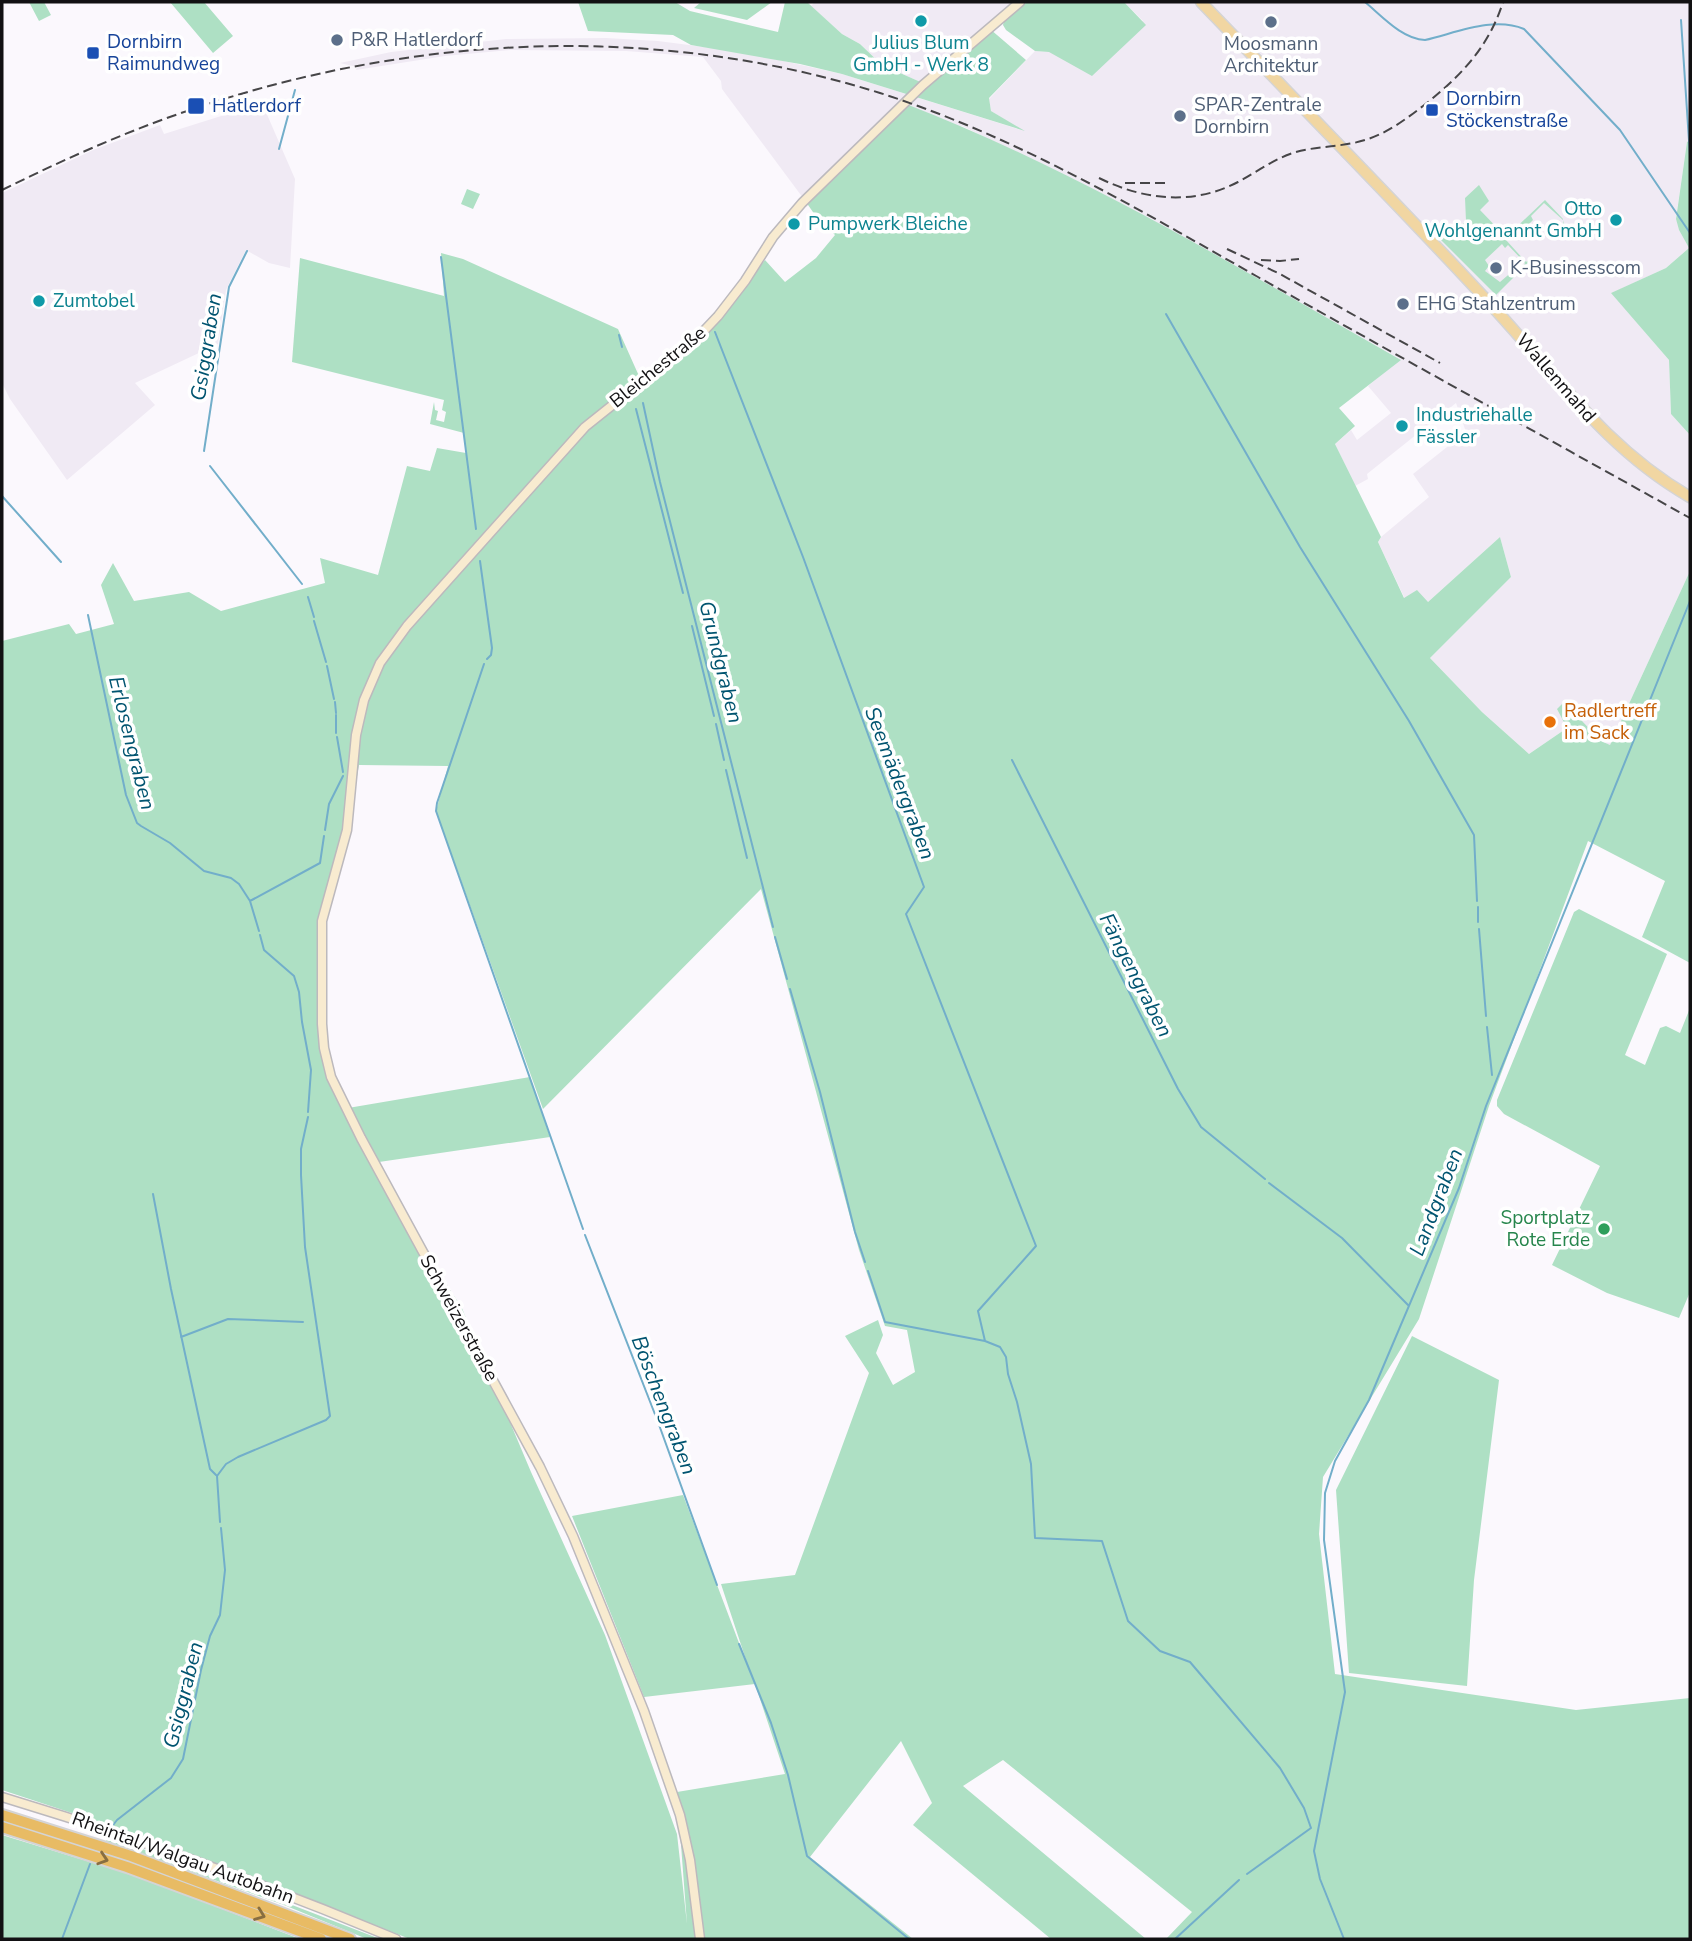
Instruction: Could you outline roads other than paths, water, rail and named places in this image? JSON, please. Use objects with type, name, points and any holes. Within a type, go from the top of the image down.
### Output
[{"type":"highway","name":"Rheintal/Walgau Autobahn","points":[[2,1815],[36,1831],[321,1939]]},
{"type":"highway","name":"Rheintal/Walgau Autobahn","points":[[2,1826],[36,1831],[215,1886],[350,1939]]},
{"type":"main road","name":"Bleichestraße","points":[[368,686],[380,663],[407,626],[585,427],[700,335],[730,302],[773,237],[802,204],[923,85],[1020,2]]},
{"type":"main road","name":"Wallenmahd","points":[[1201,2],[1491,305],[1613,441],[1647,470],[1690,497]]},
{"type":"main road","name":"Schweizerstraße","points":[[368,686],[356,735],[347,830],[326,902],[322,927],[322,1024],[328,1065],[342,1102],[534,1456],[578,1548],[644,1711],[680,1815],[690,1860],[700,1939]]},
{"type":"main road","points":[[2,1797],[102,1828],[279,1892],[396,1939]]},
{"type":"waterway","points":[[1365,2],[1393,26],[1417,39],[1425,40],[1487,25],[1512,25],[1524,29],[1620,130],[1690,233]]},
{"type":"waterway","points":[[1681,20],[1690,156]]},
{"type":"waterway","name":"Gsiggraben","points":[[279,149],[295,90]]},
{"type":"waterway","name":"Gsiggraben","points":[[204,451],[229,287],[247,251]]},
{"type":"waterway","points":[[441,257],[476,529]]},
{"type":"waterway","points":[[1166,314],[1300,547],[1409,721],[1474,835],[1477,901]]},
{"type":"waterway","name":"Seemädergraben","points":[[715,332],[803,557],[924,887],[906,914],[1036,1246],[978,1311],[985,1341]]},
{"type":"waterway","name":"Grundgraben","points":[[619,335],[622,347]]},
{"type":"waterway","name":"Grundgraben","points":[[643,403],[660,482],[773,927]]},
{"type":"waterway","name":"Grundgraben","points":[[636,409],[683,593]]},
{"type":"waterway","name":"Gsiggraben","points":[[210,466],[302,584]]},
{"type":"waterway","name":"Erlosengraben","points":[[2,496],[61,562]]},
{"type":"waterway","points":[[480,561],[492,648],[487,659]]},
{"type":"waterway","name":"Gsiggraben","points":[[308,597],[314,617]]},
{"type":"waterway","name":"Landgraben","points":[[1344,1939],[1320,1879],[1314,1851],[1345,1692],[1324,1540],[1325,1493],[1335,1461],[1369,1400],[1459,1188],[1486,1106],[1690,601]]},
{"type":"waterway","name":"Erlosengraben","points":[[88,615],[126,795],[137,823],[170,843],[204,871],[231,878],[239,884],[250,901],[259,931]]},
{"type":"waterway","name":"Gsiggraben","points":[[314,621],[326,662]]},
{"type":"waterway","name":"Grundgraben","points":[[692,626],[714,716]]},
{"type":"waterway","points":[[484,664],[436,811],[583,1229]]},
{"type":"waterway","name":"Gsiggraben","points":[[327,666],[334,699]]},
{"type":"waterway","name":"Gsiggraben","points":[[335,702],[336,713]]},
{"type":"waterway","name":"Gsiggraben","points":[[336,715],[336,733]]},
{"type":"waterway","name":"Grundgraben","points":[[716,724],[724,760]]},
{"type":"waterway","name":"Gsiggraben","points":[[337,737],[343,772]]},
{"type":"waterway","name":"Fängengraben","points":[[1012,760],[1178,1089],[1201,1127],[1265,1179]]},
{"type":"waterway","name":"Grundgraben","points":[[726,770],[747,858]]},
{"type":"waterway","name":"Gsiggraben","points":[[325,830],[329,804],[343,776]]},
{"type":"waterway","name":"Gsiggraben","points":[[250,901],[320,863],[324,836]]},
{"type":"waterway","points":[[1478,907],[1478,922]]},
{"type":"waterway","points":[[1479,929],[1486,1016]]},
{"type":"waterway","name":"Gsiggraben","points":[[260,935],[264,950],[294,976],[299,992],[311,1070],[308,1112]]},
{"type":"waterway","name":"Grundgraben","points":[[775,937],[787,979]]},
{"type":"waterway","name":"Grundgraben","points":[[790,989],[865,1262]]},
{"type":"waterway","points":[[1487,1027],[1492,1075]]},
{"type":"waterway","name":"Gsiggraben","points":[[220,1522],[217,1476],[226,1464],[330,1416],[305,1247],[301,1149],[308,1117]]},
{"type":"waterway","name":"Fängengraben","points":[[1269,1183],[1342,1238],[1409,1306]]},
{"type":"waterway","points":[[153,1194],[210,1469],[216,1475]]},
{"type":"waterway","name":"Böschengraben","points":[[585,1235],[658,1422],[717,1585]]},
{"type":"waterway","points":[[868,1271],[885,1322],[985,1341],[1000,1347],[1006,1357],[1031,1464],[1035,1538],[1102,1541],[1128,1621],[1160,1651],[1190,1662],[1280,1768],[1304,1808],[1311,1828],[1247,1874]]},
{"type":"waterway","points":[[181,1337],[228,1319],[303,1322]]},
{"type":"waterway","name":"Gsiggraben","points":[[110,1829],[117,1820],[171,1778],[183,1759],[201,1670],[210,1636],[220,1615],[225,1570],[221,1528]]},
{"type":"waterway","name":"Böschengraben","points":[[739,1644],[771,1723],[788,1775],[807,1856],[909,1939]]},
{"type":"waterway","name":"Gsiggraben","points":[[62,1939],[90,1864]]},
{"type":"waterway","points":[[1175,1939],[1239,1880]]},
{"type":"railway","points":[[1099,178],[1151,195],[1203,195],[1238,182],[1290,154],[1349,144],[1376,136],[1417,111],[1461,72],[1490,33],[1503,2]]},
{"type":"railway","points":[[2,190],[97,146],[196,108],[280,83],[365,65],[451,52],[537,46],[624,47],[710,55],[796,71],[880,93],[930,110],[1074,175],[1690,518]]},
{"type":"railway","points":[[1125,183],[1167,183]]},
{"type":"railway","points":[[1227,249],[1280,274],[1440,363]]},
{"type":"railway","points":[[1261,260],[1299,259]]},
{"type":"place","name":"Julius Blum GmbH - Werk 8","points":[[921,21]]},
{"type":"place","name":"Moosmann Architektur","points":[[1271,22]]},
{"type":"place","name":"P&R Hatlerdorf","points":[[337,40]]},
{"type":"place","name":"Dornbirn Raimundweg","points":[[93,53]]},
{"type":"place","name":"Hatlerdorf","points":[[196,106]]},
{"type":"place","name":"Dornbirn Stöckenstraße","points":[[1432,110]]},
{"type":"place","name":"SPAR-Zentrale Dornbirn","points":[[1180,116]]},
{"type":"place","name":"Otto Wohlgenannt GmbH","points":[[1616,220]]},
{"type":"place","name":"Pumpwerk Bleiche","points":[[794,224]]},
{"type":"place","name":"K-Businesscom","points":[[1496,268]]},
{"type":"place","name":"Zumtobel","points":[[39,301]]},
{"type":"place","name":"EHG Stahlzentrum","points":[[1403,304]]},
{"type":"place","name":"Industriehalle Fässler","points":[[1402,426]]},
{"type":"place","name":"Radlertreff im Sack","points":[[1550,722]]},
{"type":"place","name":"Sportplatz Rote Erde","points":[[1604,1229]]}]
